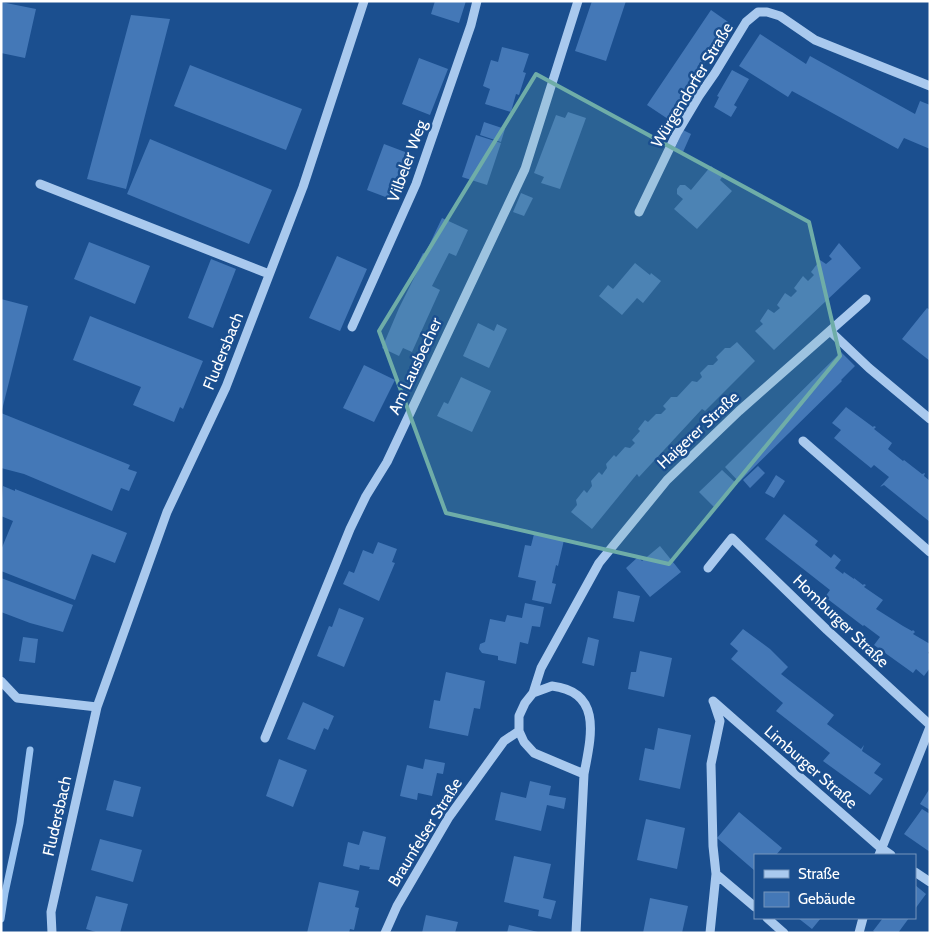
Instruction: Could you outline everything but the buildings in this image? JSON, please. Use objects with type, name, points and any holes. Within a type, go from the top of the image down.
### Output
[{"type":"street","name":"Fludersbach","points":[[52,933],[51,912],[97,707],[167,512],[226,387],[303,187],[364,1]]},
{"type":"street","name":"Vilbeler Weg","points":[[352,327],[416,184],[471,25],[477,1]]},
{"type":"street","name":"Am Lausbecher","points":[[265,738],[350,529],[366,496],[387,462],[524,169],[578,1]]},
{"type":"street","name":"Würgendorfer Straße","points":[[639,212],[677,133],[699,96],[746,22],[758,12],[767,12],[780,16],[816,40],[930,86]]},
{"type":"street","points":[[40,184],[269,274]]},
{"type":"street","name":"Haigerer Straße","points":[[533,693],[541,668],[599,563],[667,480],[739,411],[866,299]]},
{"type":"street","points":[[830,331],[869,368],[930,419]]},
{"type":"street","points":[[803,441],[930,552]]},
{"type":"street","name":"Homburger Straße","points":[[708,568],[732,538],[930,726]]},
{"type":"street","points":[[1,681],[17,698],[97,707]]},
{"type":"street","points":[[576,933],[584,774],[588,750],[590,713],[577,694],[565,688],[552,686],[533,693],[525,703],[519,716],[519,731],[524,742],[534,753],[584,774]]},
{"type":"street","name":"Limburger Straße","points":[[716,874],[713,846],[711,764],[720,721],[712,701],[880,852]]},
{"type":"street","points":[[880,852],[930,726]]},
{"type":"street","name":"Braunfelser Straße","points":[[385,933],[397,906],[449,817],[504,741],[519,731]]},
{"type":"street","points":[[916,873],[930,882]]},
{"type":"street","points":[[716,874],[754,906]]},
{"type":"street","points":[[710,933],[716,874]]},
{"type":"street","points":[[768,919],[784,933]]},
{"type":"street","points":[[860,933],[863,919]]},
{"type":"highlighted area","points":[[536,74],[809,222],[840,356],[669,564],[446,513],[379,331]]},
{"type":"waterway","name":"Fludersbach","points":[[1,919],[20,823],[30,750]]}]
